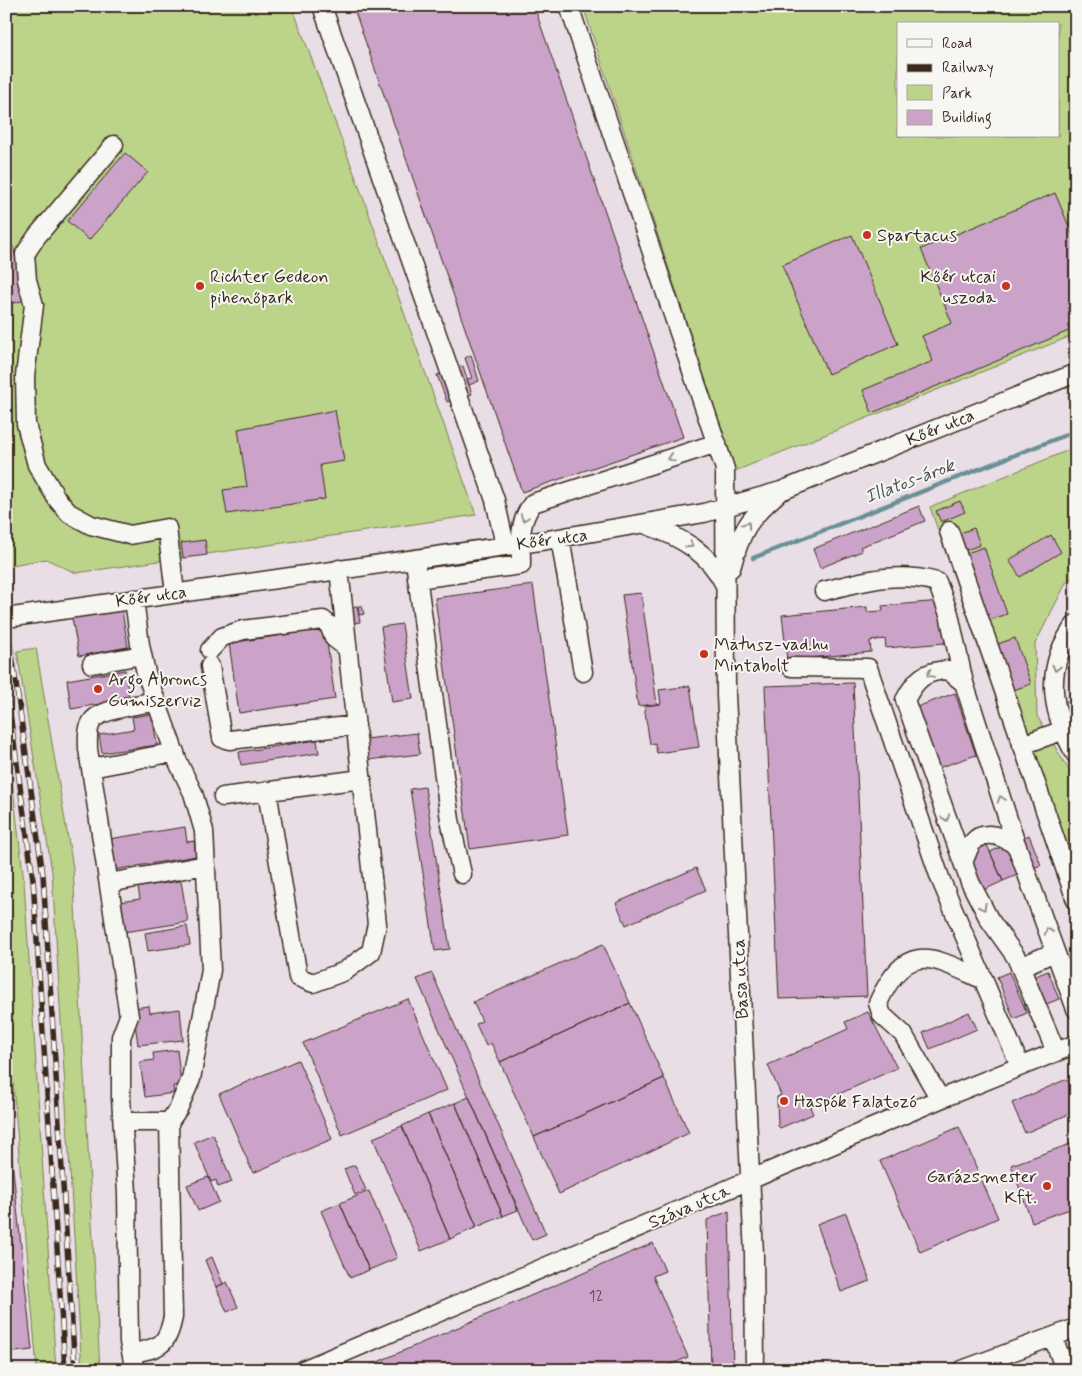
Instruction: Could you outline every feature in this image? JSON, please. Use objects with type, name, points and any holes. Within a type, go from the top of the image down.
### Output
[{"type":"street","points":[[322,6],[492,491],[521,565],[417,580]]},
{"type":"street","name":"Basa utca","points":[[569,6],[725,470],[726,695],[754,1254],[754,1370]]},
{"type":"street","points":[[114,145],[37,236],[25,254],[27,280],[34,305],[25,376],[26,424],[37,465],[52,491],[69,513],[91,526],[130,535],[167,528],[175,593]]},
{"type":"street","name":"Kőér utca","points":[[6,618],[560,538],[646,524],[726,507],[781,491],[1076,372]]},
{"type":"street","points":[[513,544],[526,512],[533,503],[717,443]]},
{"type":"street","name":"Basa utca","points":[[726,588],[739,539],[748,523],[781,491]]},
{"type":"street","points":[[646,524],[673,534],[706,557],[718,570],[726,588]]},
{"type":"street","points":[[949,531],[1076,900]]},
{"type":"street","points":[[560,538],[583,672]]},
{"type":"street","points":[[415,558],[450,820],[462,874]]},
{"type":"street","points":[[268,791],[298,977],[314,983],[345,971],[371,952],[377,924],[339,569]]},
{"type":"street","points":[[824,591],[874,579],[916,576],[937,582],[949,614],[964,683],[1017,846],[1076,1010]]},
{"type":"street","points":[[134,599],[142,655],[174,752],[193,793],[204,831],[211,970],[191,1079],[178,1109],[169,1122],[173,1317],[170,1333],[163,1343],[133,1362],[129,1342],[127,1192],[121,1037],[129,1016],[91,768],[88,731],[94,719],[106,712],[156,701]]},
{"type":"street","points":[[347,648],[334,638],[329,624],[323,620],[243,630],[222,638],[210,658],[222,738],[230,740],[356,725]]},
{"type":"street","points":[[1076,624],[1061,650],[1054,676],[1054,704],[1061,731],[1076,755]]},
{"type":"street","points":[[92,664],[142,655]]},
{"type":"street","points":[[790,667],[868,668],[940,878],[1020,1066]]},
{"type":"street","points":[[964,683],[948,670],[934,670],[914,682],[906,700],[970,882],[989,919],[1020,967],[1056,1052]]},
{"type":"street","points":[[1022,745],[1061,731]]},
{"type":"street","points":[[91,768],[174,752]]},
{"type":"street","points":[[224,797],[362,779]]},
{"type":"street","points":[[963,862],[972,843],[986,835],[1004,836],[1017,846]]},
{"type":"street","points":[[108,883],[206,865]]},
{"type":"street","points":[[1020,967],[1055,952]]},
{"type":"street","points":[[940,1099],[903,1034],[882,1014],[878,1003],[888,980],[908,961],[936,959],[984,980]]},
{"type":"street","name":"Száva utca","points":[[303,1370],[940,1099],[1076,1044]]},
{"type":"street","points":[[123,1122],[169,1122]]},
{"type":"street","points":[[962,1370],[1076,1328]]},
{"type":"street","points":[[1053,1337],[1065,1370]]},
{"type":"green space","name":"Richter Gedeon pihenőpark","points":[[6,6],[292,6],[364,200],[476,515],[76,573],[46,559],[6,566]]},
{"type":"green space","name":"Spartacus","points":[[583,6],[1076,6],[1076,334],[735,471]]},
{"type":"green space","points":[[1076,447],[1076,576],[1067,581],[1035,644],[1037,716],[1071,774],[1076,777],[1076,930],[930,507]]},
{"type":"green space","points":[[36,648],[73,868],[100,1370],[82,1370],[52,872],[17,651]]},
{"type":"green space","points":[[6,728],[24,882],[56,1370],[37,1370],[6,999]]},
{"type":"building","points":[[353,6],[534,6],[683,437],[522,492]]},
{"type":"building","points":[[125,153],[148,172],[89,240],[67,221]]},
{"type":"building","name":"Kőér utcai uszoda","points":[[1055,193],[1076,243],[1076,328],[872,413],[863,390],[933,361],[922,336],[952,323],[921,249]]},
{"type":"building","points":[[852,235],[898,344],[828,374],[782,265]]},
{"type":"building","points":[[13,246],[25,300],[6,305],[6,247]]},
{"type":"building","points":[[471,355],[479,381],[469,385],[467,379],[472,378],[465,358]]},
{"type":"building","points":[[463,366],[472,394],[447,402],[437,375]]},
{"type":"building","points":[[335,410],[344,461],[320,465],[325,499],[227,514],[223,490],[247,487],[238,429]]},
{"type":"building","points":[[960,501],[965,512],[941,522],[936,511]]},
{"type":"building","points":[[919,506],[925,521],[860,547],[862,551],[820,568],[813,549]]},
{"type":"building","points":[[974,528],[980,545],[963,551],[957,534]]},
{"type":"building","points":[[1051,535],[1061,552],[1020,577],[1009,560]]},
{"type":"building","points":[[205,540],[207,555],[183,558],[181,543]]},
{"type":"building","points":[[984,547],[1007,614],[987,621],[964,554]]},
{"type":"building","points":[[533,585],[568,835],[470,849],[435,598]]},
{"type":"building","points":[[641,593],[657,704],[638,706],[622,595]]},
{"type":"building","points":[[941,601],[945,643],[886,648],[885,639],[870,641],[871,652],[787,660],[782,615],[867,607],[867,612],[883,611],[882,606]]},
{"type":"building","points":[[357,606],[360,622],[336,626],[334,609]]},
{"type":"building","points":[[358,606],[362,606],[364,614],[359,615]]},
{"type":"building","points":[[122,611],[128,647],[79,656],[72,618]]},
{"type":"building","points":[[402,624],[413,699],[392,702],[381,627]]},
{"type":"building","points":[[325,629],[335,699],[239,713],[229,643]]},
{"type":"building","points":[[1015,638],[1031,684],[1010,691],[995,645]]},
{"type":"building","name":"Argo Abroncs Gumiszerviz","points":[[125,670],[129,699],[71,709],[67,680]]},
{"type":"building","points":[[853,683],[867,996],[779,999],[765,686]]},
{"type":"building","points":[[690,686],[699,747],[657,753],[655,743],[650,744],[644,706],[661,704],[659,690]]},
{"type":"building","points":[[955,693],[976,755],[935,769],[914,708]]},
{"type":"building","points":[[1076,698],[1076,735],[1062,703]]},
{"type":"building","points":[[152,714],[157,745],[102,753],[99,735],[134,729],[132,717]]},
{"type":"building","points":[[417,733],[420,754],[368,760],[366,739]]},
{"type":"building","points":[[317,740],[319,753],[241,765],[239,752]]},
{"type":"building","points":[[425,787],[450,949],[435,951],[410,789]]},
{"type":"building","points":[[185,827],[187,842],[194,841],[196,856],[114,870],[109,839]]},
{"type":"building","points":[[1029,835],[1041,865],[1003,881],[990,852]]},
{"type":"building","points":[[987,845],[1003,881],[984,890],[971,861],[971,853]]},
{"type":"building","points":[[696,868],[706,890],[626,925],[616,903]]},
{"type":"building","points":[[181,881],[188,922],[124,932],[119,902],[140,899],[138,887]]},
{"type":"building","points":[[187,926],[190,945],[148,951],[145,933]]},
{"type":"building","points":[[603,944],[630,1003],[500,1062],[491,1043],[486,1046],[476,1024],[482,1021],[473,1002]]},
{"type":"building","points":[[1076,955],[1076,986],[1065,959]]},
{"type":"building","points":[[1048,971],[1059,999],[1044,1005],[1033,977]]},
{"type":"building","points":[[1009,972],[1027,1013],[1014,1019],[997,977]]},
{"type":"building","points":[[432,973],[546,1234],[532,1240],[417,979]]},
{"type":"building","points":[[408,999],[447,1090],[342,1135],[303,1043]]},
{"type":"building","points":[[630,1003],[664,1078],[534,1137],[500,1062]]},
{"type":"building","points":[[149,1006],[150,1013],[180,1009],[183,1040],[138,1045],[133,1008]]},
{"type":"building","points":[[868,1012],[897,1068],[810,1107],[813,1114],[780,1128],[778,1126],[777,1097],[781,1095],[768,1065],[848,1029],[845,1022]]},
{"type":"building","points":[[969,1012],[977,1029],[930,1049],[923,1033]]},
{"type":"building","points":[[177,1050],[181,1085],[173,1086],[174,1093],[145,1097],[140,1062],[154,1060],[153,1053]]},
{"type":"building","points":[[298,1060],[332,1139],[253,1173],[219,1094]]},
{"type":"building","points":[[664,1078],[689,1133],[559,1194],[534,1137]]},
{"type":"building","points":[[1067,1079],[1076,1098],[1076,1111],[1025,1133],[1012,1103]]},
{"type":"building","points":[[469,1097],[518,1210],[503,1216],[455,1103]]},
{"type":"building","points":[[6,1103],[32,1350],[6,1353]]},
{"type":"building","points":[[455,1103],[503,1216],[477,1227],[428,1114]]},
{"type":"building","points":[[428,1114],[477,1227],[450,1239],[402,1126]]},
{"type":"building","points":[[402,1126],[450,1239],[421,1251],[373,1138]]},
{"type":"building","points":[[959,1127],[998,1218],[920,1252],[880,1161]]},
{"type":"building","points":[[213,1134],[232,1182],[218,1187],[216,1180],[211,1182],[194,1142]]},
{"type":"building","name":"Garázsmester Kft.","points":[[1076,1142],[1076,1207],[1032,1222],[1011,1165]]},
{"type":"building","points":[[355,1165],[366,1190],[355,1195],[344,1169]]},
{"type":"building","points":[[208,1177],[219,1202],[198,1211],[187,1185]]},
{"type":"building","points":[[369,1191],[397,1258],[369,1270],[340,1203]]},
{"type":"building","points":[[340,1203],[369,1270],[350,1278],[321,1211]]},
{"type":"building","points":[[729,1211],[733,1370],[711,1370],[707,1220]]},
{"type":"building","points":[[846,1213],[870,1281],[841,1292],[817,1224]]},
{"type":"building","points":[[653,1243],[665,1271],[653,1276],[688,1357],[659,1370],[359,1370]]},
{"type":"building","points":[[212,1257],[223,1284],[216,1287],[205,1260]]},
{"type":"building","points":[[227,1282],[238,1307],[227,1312],[216,1287]]},
{"type":"waterway","name":"Illatos-árok","points":[[753,558],[1076,431]]},
{"type":"railway","points":[[6,625],[12,655],[43,875],[75,1370]]},
{"type":"railway","points":[[6,685],[33,879],[65,1370]]},
{"type":"place","name":"Spartacus","points":[[867,235]]},
{"type":"place","name":"Richter Gedeon pihenőpark","points":[[200,286]]},
{"type":"place","name":"Kőér utcai uszoda","points":[[1006,286]]},
{"type":"place","name":"Matusz-vad.hu Mintabolt","points":[[704,654]]},
{"type":"place","name":"Argo Abroncs Gumiszerviz","points":[[98,689]]},
{"type":"place","name":"Haspók Falatozó","points":[[784,1101]]},
{"type":"place","name":"Garázsmester Kft.","points":[[1047,1186]]}]
